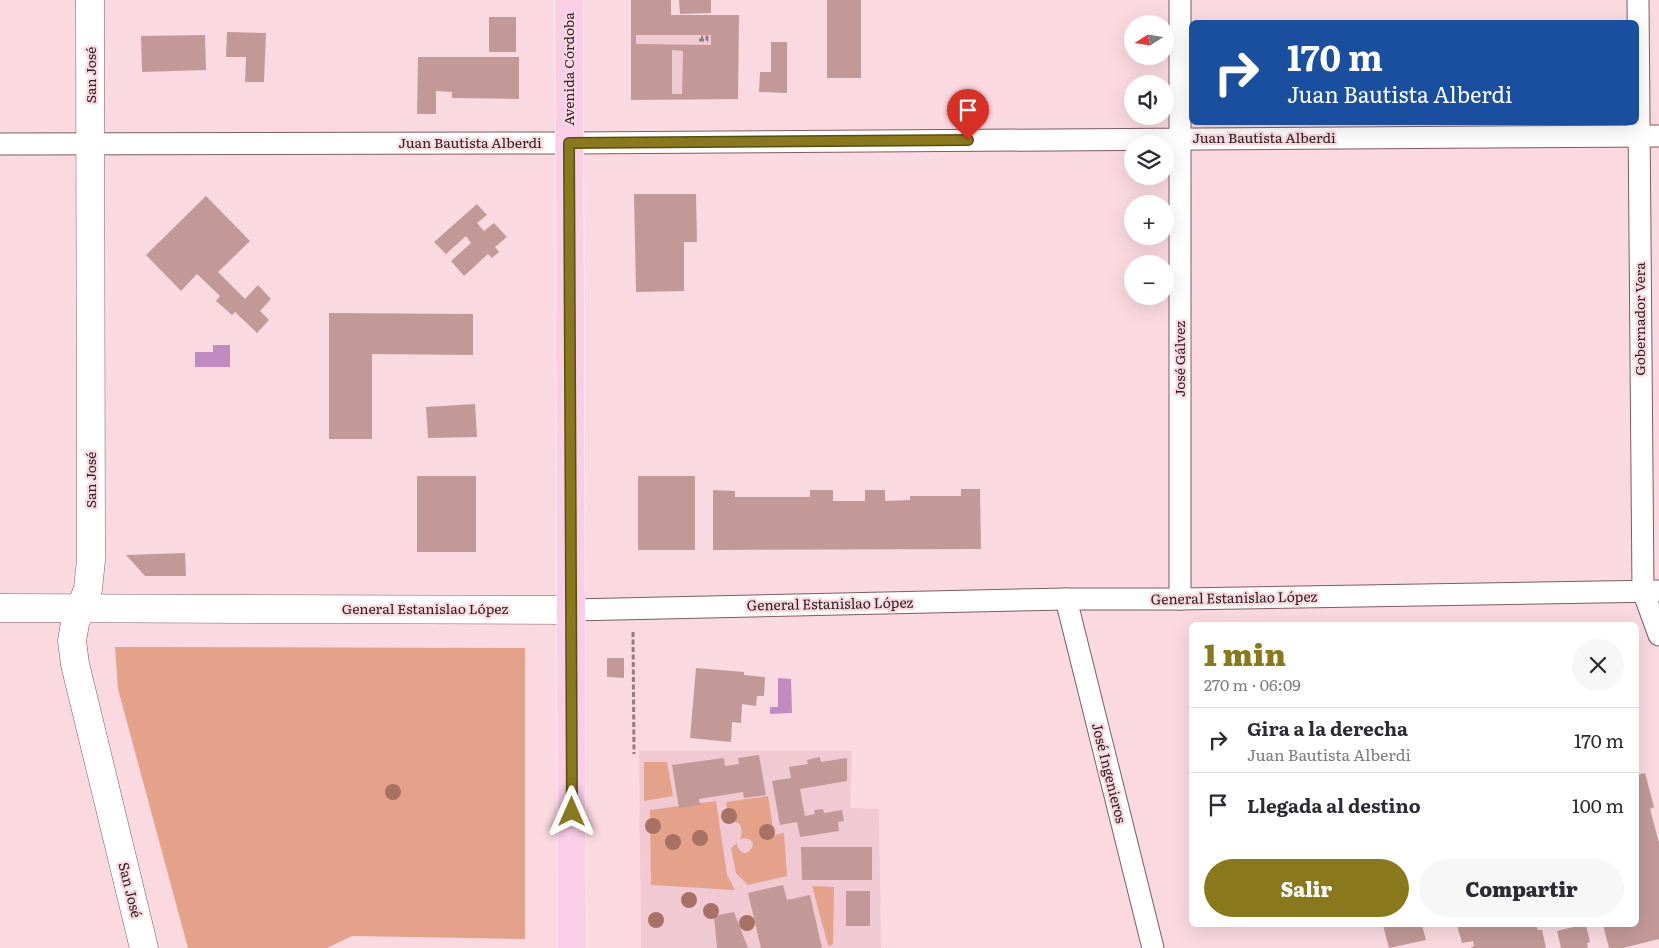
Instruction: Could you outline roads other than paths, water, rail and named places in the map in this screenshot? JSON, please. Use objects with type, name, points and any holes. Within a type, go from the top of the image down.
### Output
[{"type":"main road","name":"Avenida Córdoba","points":[[569,0],[572,948]]},
{"type":"street","name":"San José","points":[[90,0],[91,560],[88,588],[75,623],[72,642],[75,664],[144,948]]},
{"type":"street","name":"José Gálvez","points":[[1180,0],[1180,599]]},
{"type":"street","name":"Gobernador Vera","points":[[1638,0],[1649,136],[1651,591],[1659,634]]},
{"type":"street","name":"Juan Bautista Alberdi","points":[[0,144],[569,143],[1649,136]]},
{"type":"street","name":"General Estanislao López","points":[[0,608],[572,610],[1066,599],[1180,599],[1651,591]]},
{"type":"street","name":"José Ingenieros","points":[[1066,599],[1153,948]]}]
